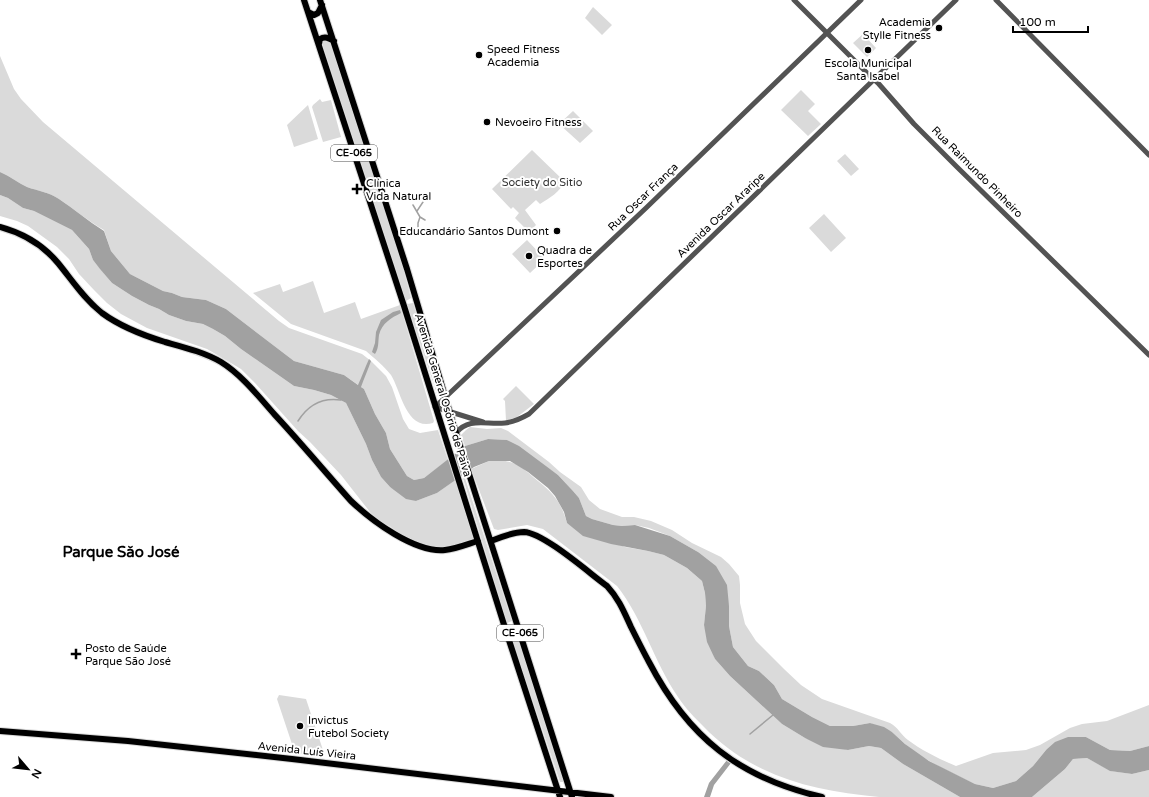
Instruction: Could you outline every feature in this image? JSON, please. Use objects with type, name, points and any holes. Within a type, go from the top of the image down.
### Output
[{"type":"main road","name":"Avenida General Osório de Paiva","points":[[304,0],[403,302],[435,407],[560,797]]},
{"type":"main road","name":"Avenida General Osório de Paiva","points":[[321,2],[469,474],[572,794]]},
{"type":"main road","points":[[308,12],[314,15],[318,13],[321,2]]},
{"type":"main road","points":[[319,46],[320,39],[324,37],[334,41]]},
{"type":"main road","points":[[0,227],[22,235],[48,253],[58,263],[81,293],[98,310],[114,322],[137,332],[201,353],[221,362],[236,374],[264,402],[351,501],[384,528],[415,544],[429,548],[445,550],[478,541]]},
{"type":"main road","points":[[403,302],[409,303],[415,298]]},
{"type":"main road","points":[[491,541],[523,532],[533,534],[549,542],[607,586],[616,596],[650,664],[673,703],[693,728],[735,763],[758,776],[792,790],[822,797]]},
{"type":"main road","name":"Avenida Luís Vieira","points":[[0,731],[128,741],[558,790],[572,794],[611,797]]},
{"type":"street","name":"Rua Raimundo Pinheiro","points":[[794,0],[874,79],[941,151],[1149,355]]},
{"type":"street","name":"Rua Oscar França","points":[[435,407],[630,224],[861,0]]},
{"type":"street","name":"Avenida Oscar Araripe","points":[[457,435],[460,428],[467,424],[506,423],[529,414],[956,0]]},
{"type":"street","points":[[996,0],[1149,155]]},
{"type":"street","name":"Avenida Oscar Araripe","points":[[435,407],[489,424]]},
{"type":"green space","points":[[593,7],[612,25],[602,35],[585,18]]},
{"type":"green space","points":[[863,34],[876,48],[867,57],[853,43]]},
{"type":"green space","points":[[323,40],[330,41],[401,260],[411,298],[406,301],[322,43]]},
{"type":"green space","points":[[0,56],[14,89],[21,99],[43,122],[279,321],[289,328],[362,354],[371,361],[386,376],[392,387],[403,419],[409,429],[420,433],[438,430],[448,460],[424,478],[414,480],[407,476],[390,449],[386,433],[375,414],[364,389],[344,375],[294,361],[226,309],[206,300],[182,297],[163,291],[130,274],[111,251],[104,230],[55,197],[20,184],[0,172]]},
{"type":"green space","points":[[801,90],[815,104],[808,111],[821,124],[808,136],[781,110]]},
{"type":"green space","points":[[320,99],[322,102],[331,100],[341,137],[323,142],[312,107]]},
{"type":"green space","points":[[308,105],[318,139],[294,147],[287,125]]},
{"type":"green space","points":[[573,111],[593,131],[580,143],[559,124]]},
{"type":"green space","name":"Society do Sitio","points":[[532,150],[564,181],[557,192],[551,197],[540,204],[536,200],[525,210],[536,225],[529,232],[515,218],[519,213],[513,207],[511,209],[492,189]]},
{"type":"green space","points":[[845,154],[859,169],[851,176],[837,161]]},
{"type":"green space","points":[[0,195],[8,198],[23,208],[34,211],[72,230],[89,249],[93,260],[112,283],[132,296],[169,315],[186,321],[203,324],[213,329],[294,386],[331,395],[346,403],[372,460],[381,477],[390,487],[416,501],[437,493],[455,480],[474,541],[450,547],[429,547],[401,535],[391,527],[379,521],[370,512],[341,475],[241,369],[207,349],[147,328],[121,314],[94,290],[79,274],[69,259],[57,247],[28,226],[0,216]]},
{"type":"green space","points":[[824,214],[846,238],[831,252],[809,228]]},
{"type":"green space","name":"Quadra de Esportes","points":[[527,240],[545,259],[530,273],[512,254]]},
{"type":"green space","points":[[313,281],[324,313],[355,302],[361,319],[400,305],[434,421],[433,423],[424,424],[416,421],[410,416],[391,375],[366,351],[291,324],[253,293],[280,284],[283,292]]},
{"type":"green space","points":[[413,303],[440,394],[438,397],[407,304]]},
{"type":"green space","points":[[516,386],[534,404],[517,417],[506,421],[505,401],[503,399]]},
{"type":"green space","points":[[470,427],[487,429],[501,428],[508,431],[581,487],[589,500],[600,509],[622,517],[634,517],[651,521],[672,530],[692,543],[721,557],[739,576],[740,603],[745,624],[756,641],[801,685],[822,699],[890,723],[913,744],[944,761],[956,766],[993,753],[1026,750],[1040,745],[1070,728],[1082,724],[1107,721],[1149,705],[1149,746],[1130,751],[1110,750],[1086,737],[1046,750],[1033,766],[1016,781],[993,788],[975,784],[942,768],[917,754],[892,732],[870,723],[853,726],[830,726],[782,699],[774,685],[759,671],[748,666],[733,647],[729,626],[729,606],[698,552],[670,536],[649,528],[635,525],[613,525],[586,516],[579,498],[558,475],[507,440],[488,439],[465,446],[461,435]]},
{"type":"green space","points":[[498,460],[511,462],[520,466],[548,490],[562,509],[567,523],[625,547],[664,555],[687,568],[702,581],[706,606],[704,625],[715,659],[730,676],[782,724],[805,738],[848,750],[869,746],[881,748],[903,764],[960,797],[879,797],[830,790],[806,785],[784,778],[742,758],[704,727],[678,697],[662,670],[634,612],[617,586],[543,529],[527,525],[498,530],[494,529],[471,469],[489,461]]},
{"type":"green space","points":[[462,475],[464,475],[512,621],[507,623]]},
{"type":"green space","points":[[514,625],[564,782],[560,782],[508,627]]},
{"type":"green space","name":"Invictus Futebol Society","points":[[279,695],[306,699],[325,756],[295,753],[277,699]]},
{"type":"green space","points":[[1087,758],[1111,771],[1132,774],[1149,770],[1149,797],[1032,797],[1065,769],[1073,759]]},
{"type":"shaded area","points":[[0,172],[20,184],[55,197],[104,231],[111,251],[130,274],[163,291],[182,297],[206,300],[226,309],[294,361],[344,375],[358,385],[369,359],[371,361],[361,387],[364,389],[375,414],[386,433],[390,449],[407,476],[414,480],[424,478],[465,446],[488,439],[507,440],[519,446],[558,475],[579,498],[586,516],[613,525],[635,525],[670,536],[698,552],[716,566],[727,585],[729,626],[733,647],[748,666],[759,671],[774,685],[782,699],[812,717],[830,726],[853,726],[870,723],[884,727],[929,761],[975,784],[993,788],[1016,781],[1033,766],[1046,750],[1055,742],[1068,737],[1086,737],[1110,750],[1130,751],[1149,746],[1149,770],[1132,774],[1110,771],[1087,758],[1073,759],[1065,769],[1032,797],[960,797],[903,764],[881,748],[869,746],[848,750],[823,747],[805,738],[782,724],[730,676],[715,659],[707,642],[704,625],[706,606],[702,581],[687,568],[664,555],[611,544],[583,536],[567,523],[564,512],[555,496],[548,488],[528,472],[510,461],[489,461],[474,467],[437,493],[416,501],[406,499],[390,487],[381,477],[346,403],[331,395],[294,386],[213,329],[203,324],[186,321],[169,315],[132,296],[112,283],[93,260],[89,249],[72,230],[34,211],[23,208],[8,198],[0,195]]},
{"type":"shaded area","points":[[400,310],[401,313],[390,319],[382,327],[375,354],[372,352],[376,332],[381,320],[393,312]]},
{"type":"shaded area","points":[[727,760],[731,763],[714,785],[710,797],[704,797],[709,783]]},
{"type":"waterway","points":[[417,211],[423,202]]},
{"type":"waterway","points":[[413,205],[420,217]]},
{"type":"waterway","points":[[418,229],[420,217],[425,220]]},
{"type":"waterway","points":[[298,421],[302,415],[316,403],[334,399],[341,400]]},
{"type":"waterway","points":[[750,734],[773,715]]},
{"type":"place","name":"Academia Stylle Fitness","points":[[939,28]]},
{"type":"place","name":"Escola Municipal Santa Isabel","points":[[868,50]]},
{"type":"place","name":"Speed Fitness Academia","points":[[479,55]]},
{"type":"place","name":"Nevoeiro Fitness","points":[[487,122]]},
{"type":"place","name":"Clínica Vida Natural","points":[[357,189]]},
{"type":"place","name":"Educandário Santos Dumont","points":[[557,231]]},
{"type":"place","name":"Quadra de Esportes","points":[[529,256]]},
{"type":"place","name":"Posto de Saúde Parque São José","points":[[76,654]]},
{"type":"place","name":"Invictus Futebol Society","points":[[300,726]]},
{"type":"district","name":"Parque Săo José","points":[[121,552]]}]
